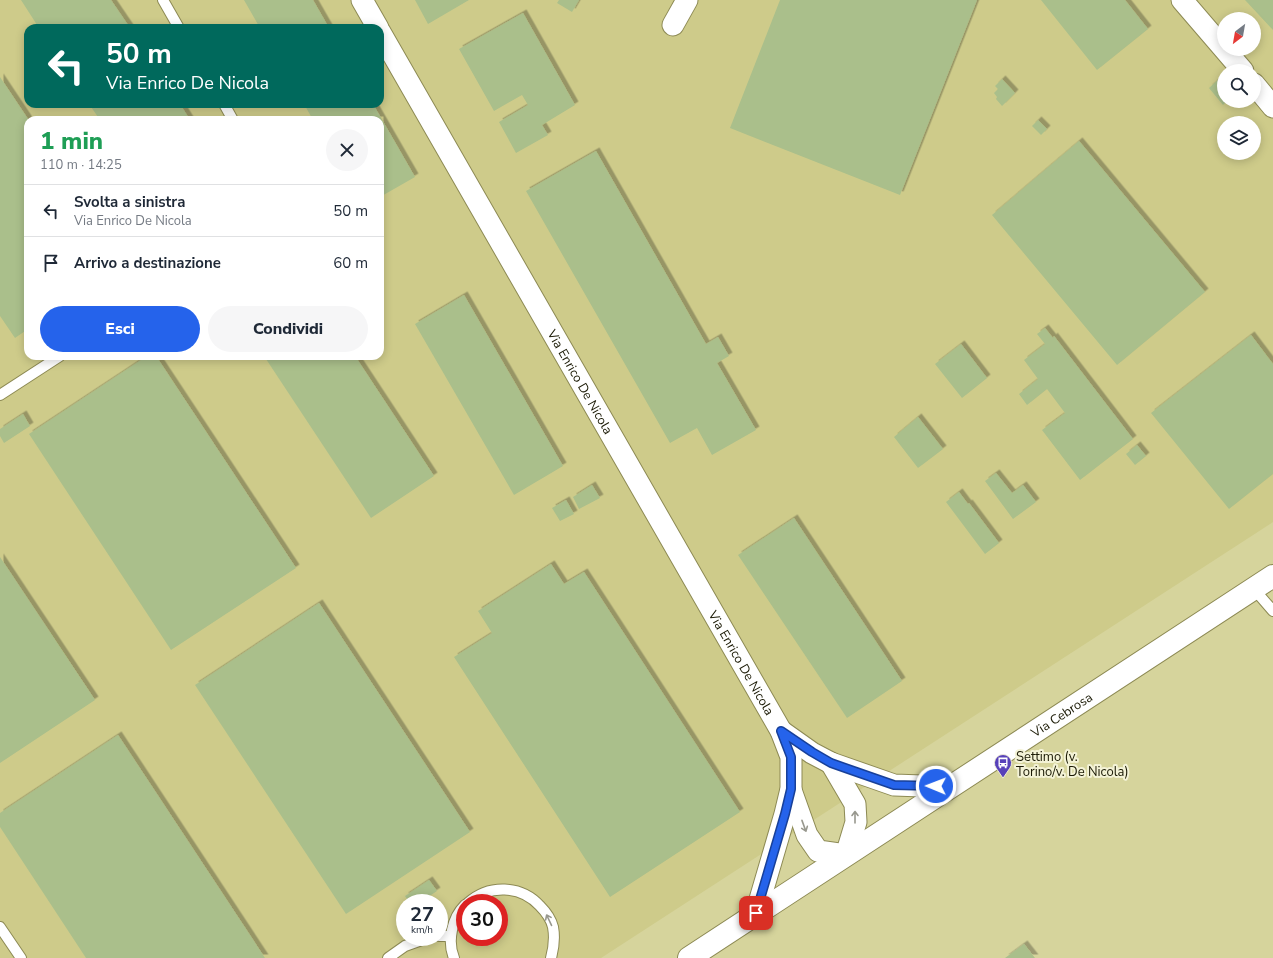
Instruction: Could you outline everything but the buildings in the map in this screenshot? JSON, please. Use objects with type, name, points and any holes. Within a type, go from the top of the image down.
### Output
[{"type":"main road","name":"Via Cebrosa","points":[[688,958],[1273,576]]},
{"type":"street","points":[[362,0],[376,24]]},
{"type":"street","points":[[673,24],[687,0]]},
{"type":"street","points":[[1182,0],[1237,64]]},
{"type":"street","name":"Via Enrico De Nicola","points":[[384,39],[781,731],[791,757],[791,789],[756,913]]},
{"type":"street","points":[[1261,92],[1273,107]]},
{"type":"street","name":"Via Enrico De Nicola","points":[[781,731],[831,763],[894,785],[950,786]]},
{"type":"street","name":"Via Enrico De Nicola","points":[[791,789],[807,835],[818,851],[846,855],[856,822],[855,804],[831,763]]},
{"type":"lane","points":[[163,0],[177,24]]},
{"type":"lane","points":[[0,395],[54,360]]},
{"type":"lane","points":[[1254,589],[1273,611]]},
{"type":"lane","points":[[480,894],[489,890],[505,889],[521,892],[535,900],[545,911],[552,926],[554,941],[551,958]]},
{"type":"lane","points":[[454,958],[451,936],[456,918]]},
{"type":"lane","points":[[0,927],[21,958]]},
{"type":"lane","points":[[388,958],[405,946]]},
{"type":"shaded area","points":[[0,0],[1273,0],[1273,522],[601,958],[0,958]]},
{"type":"place","name":"Settimo (v. Torino/v. De Nicola)","points":[[1003,778]]},
{"type":"route","points":[[756,913],[791,789],[791,757],[781,731],[831,763],[894,785],[936,786]]}]
